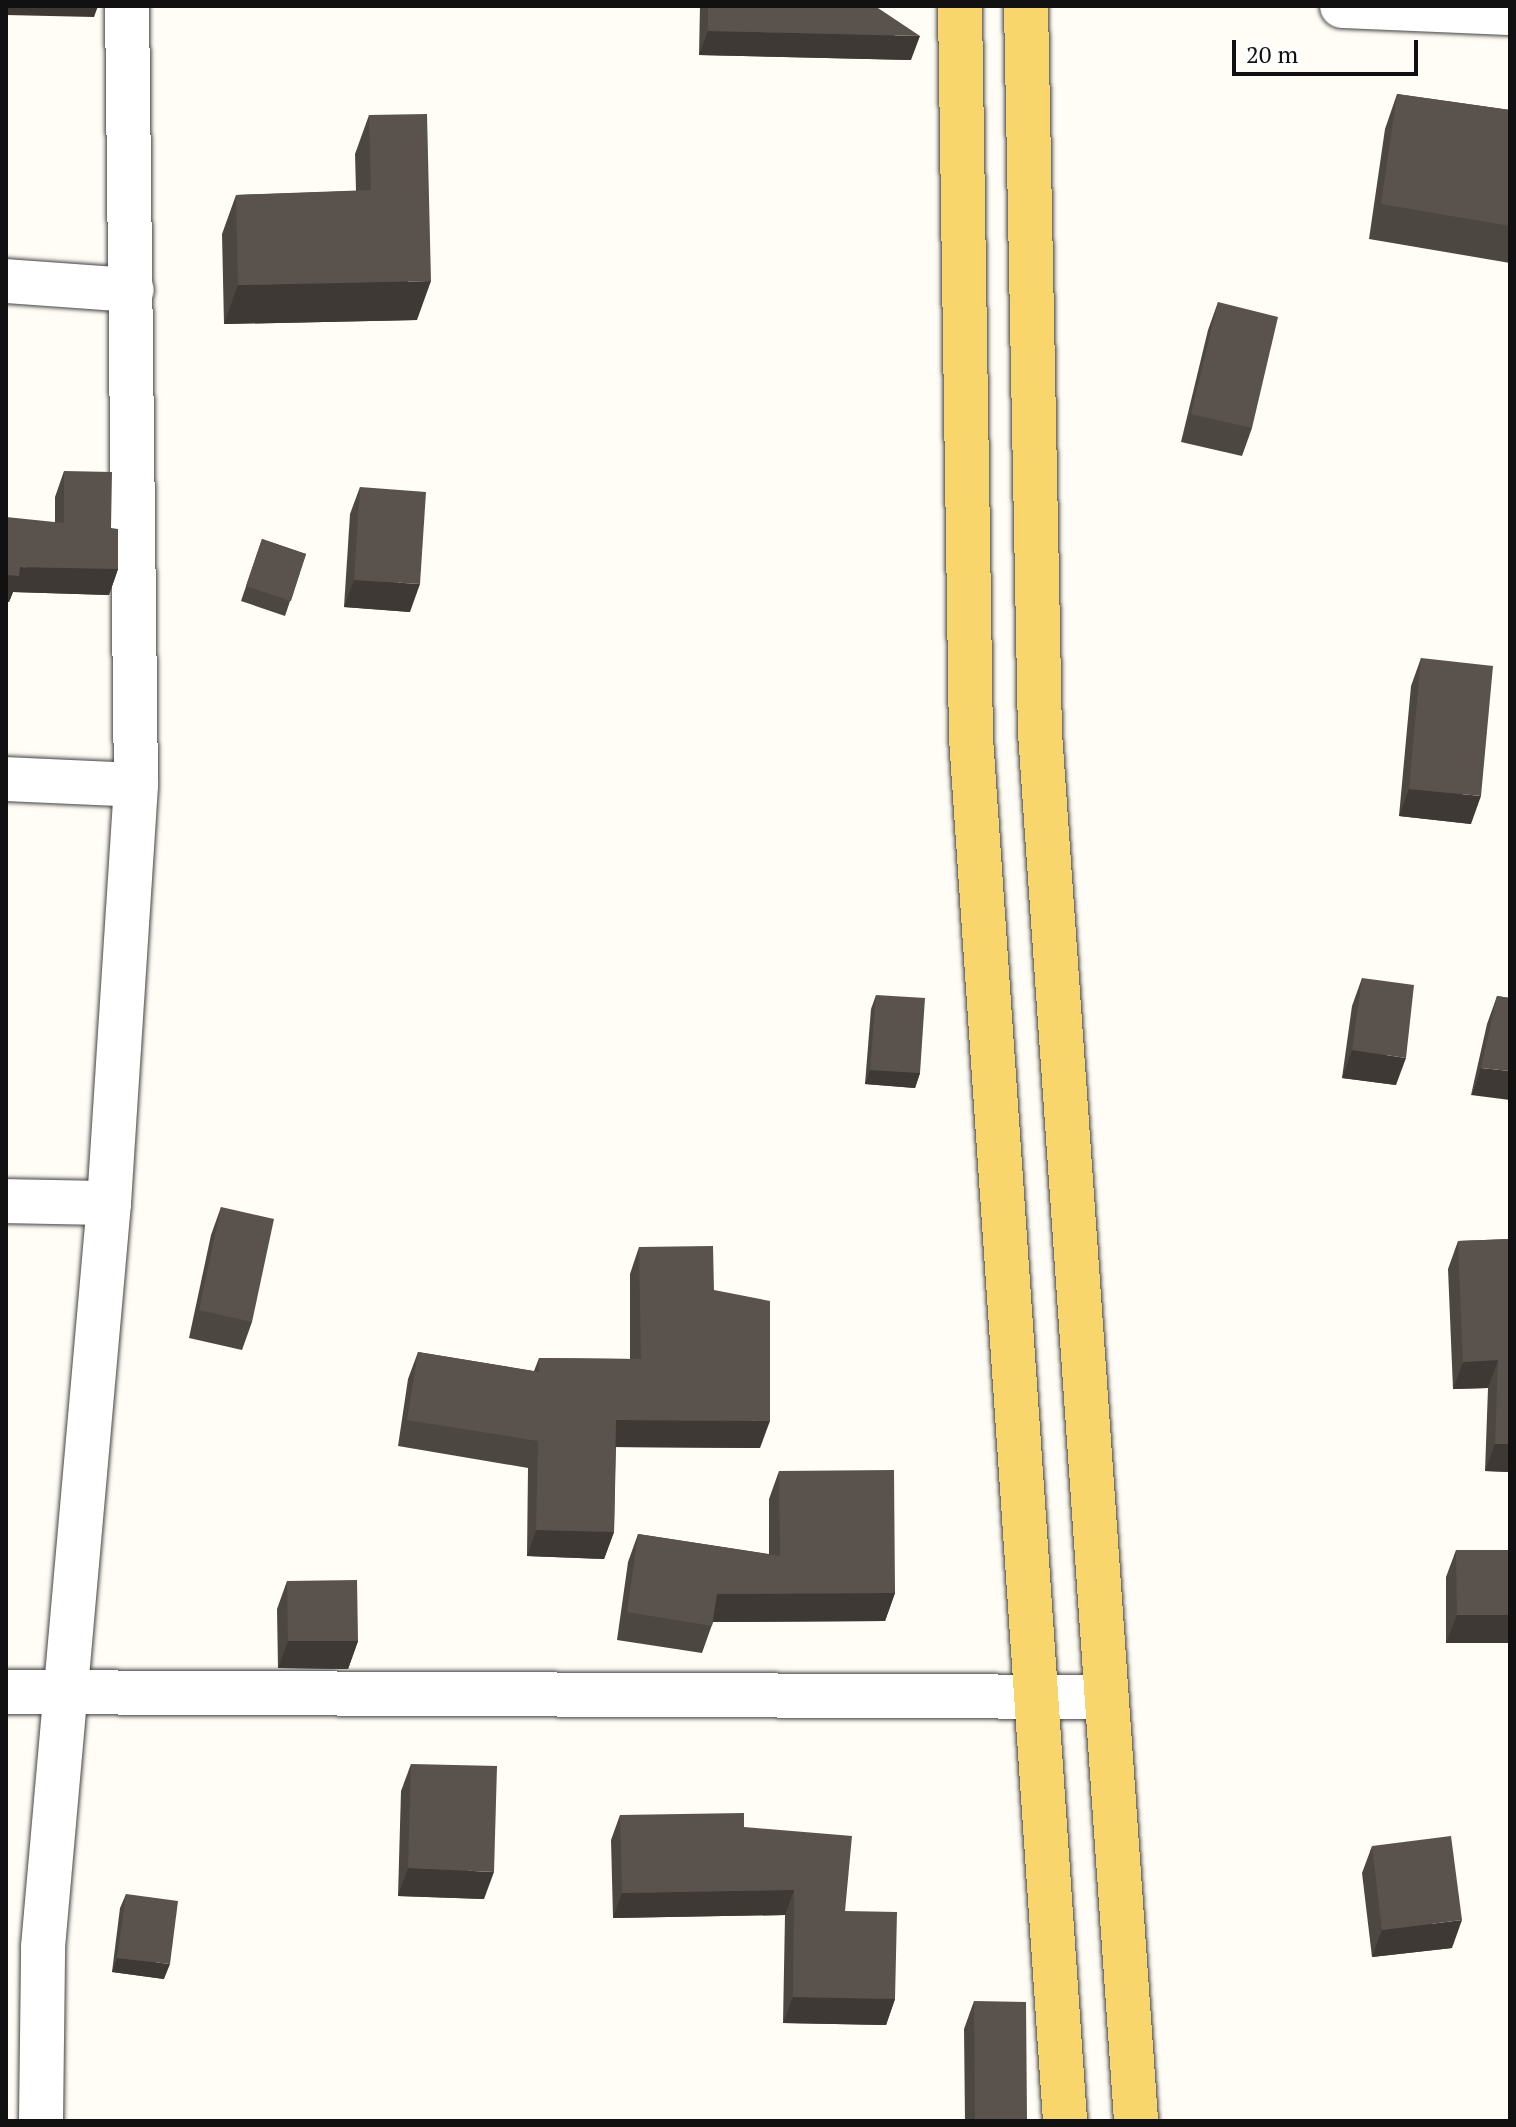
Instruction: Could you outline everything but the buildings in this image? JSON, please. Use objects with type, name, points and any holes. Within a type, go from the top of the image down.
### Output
[{"type":"main road","points":[[960,6],[971,738],[1033,1700],[1065,2121]]},
{"type":"main road","points":[[1026,6],[1040,733],[1136,2121]]},
{"type":"street","points":[[41,2121],[43,1947],[109,1203],[136,785],[127,6]]},
{"type":"street","points":[[1342,6],[1510,13]]},
{"type":"street","points":[[6,281],[132,290]]},
{"type":"street","points":[[6,779],[136,785]]},
{"type":"street","points":[[6,1201],[109,1203]]},
{"type":"street","points":[[6,1692],[1033,1700],[1105,1697]]}]
